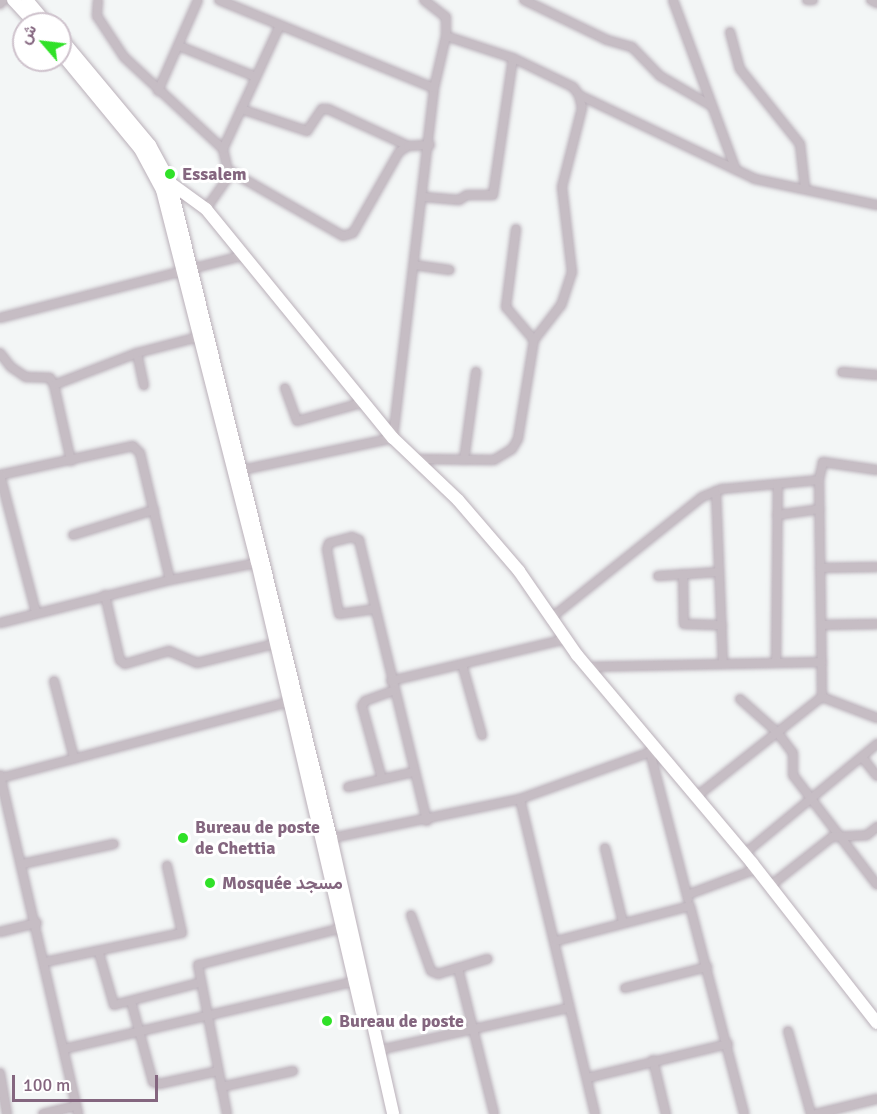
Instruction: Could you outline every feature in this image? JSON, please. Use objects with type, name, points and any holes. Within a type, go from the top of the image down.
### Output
[{"type":"main road","points":[[13,0],[24,12]]},
{"type":"main road","points":[[27,0],[37,12]]},
{"type":"main road","points":[[72,51],[150,145],[170,182],[198,337],[238,471]]},
{"type":"main road","points":[[72,67],[140,149],[155,174],[187,271],[261,562],[359,980],[384,1114]]},
{"type":"main road","points":[[155,174],[170,182],[206,209],[393,438],[458,500],[503,554],[653,751],[697,796],[876,1019]]},
{"type":"main road","points":[[261,562],[274,644],[326,839],[342,928],[379,1050],[393,1114]]},
{"type":"street","points":[[0,3],[3,0]]},
{"type":"street","points":[[98,0],[97,16],[124,57],[158,91],[223,148],[230,171],[343,236],[353,233],[399,152],[408,146]]},
{"type":"street","points":[[158,91],[198,0]]},
{"type":"street","points":[[219,0],[434,88]]},
{"type":"street","points":[[238,471],[393,438],[424,197],[434,88],[446,36],[446,17],[424,0]]},
{"type":"street","points":[[524,0],[607,40],[632,47],[660,76],[710,105]]},
{"type":"street","points":[[673,0],[736,170]]},
{"type":"street","points":[[807,0],[813,0]]},
{"type":"street","points":[[871,0],[877,3]]},
{"type":"street","points":[[223,148],[280,25]]},
{"type":"street","points":[[730,32],[740,69],[800,144],[805,188]]},
{"type":"street","points":[[414,459],[494,460],[515,445],[534,340],[561,305],[572,272],[562,187],[582,108],[579,95],[573,87],[513,58],[446,36]]},
{"type":"street","points":[[179,46],[256,77]]},
{"type":"street","points":[[424,197],[459,200],[495,192],[513,58]]},
{"type":"street","points":[[579,95],[755,179],[877,205]]},
{"type":"street","points":[[241,109],[307,131],[322,109],[328,109],[408,146],[430,145]]},
{"type":"street","points":[[206,209],[230,171]]},
{"type":"street","points":[[516,229],[506,307],[534,340]]},
{"type":"street","points":[[0,318],[245,255]]},
{"type":"street","points":[[414,265],[450,270]]},
{"type":"street","points":[[54,385],[137,353],[198,337]]},
{"type":"street","points":[[0,353],[18,372],[29,377],[48,377],[54,385],[71,461]]},
{"type":"street","points":[[137,353],[144,385]]},
{"type":"street","points":[[464,460],[476,372]]},
{"type":"street","points":[[842,372],[877,375]]},
{"type":"street","points":[[285,388],[297,421],[365,402]]},
{"type":"street","points":[[36,612],[0,475],[133,446],[140,453],[170,580]]},
{"type":"street","points":[[822,697],[819,480],[823,462],[877,470]]},
{"type":"street","points":[[551,618],[679,514],[716,491],[819,480]]},
{"type":"street","points":[[776,663],[778,484]]},
{"type":"street","points":[[716,491],[723,664]]},
{"type":"street","points":[[777,514],[820,509]]},
{"type":"street","points":[[74,535],[154,510]]},
{"type":"street","points":[[375,609],[339,614],[327,549],[330,543],[352,537],[359,540],[375,609],[393,691],[427,821]]},
{"type":"street","points":[[0,623],[105,595],[261,562]]},
{"type":"street","points":[[820,568],[877,567]]},
{"type":"street","points":[[658,576],[719,572]]},
{"type":"street","points":[[683,574],[684,624],[722,625]]},
{"type":"street","points":[[105,595],[120,660],[125,664],[169,651],[197,663],[274,644]]},
{"type":"street","points":[[821,625],[877,624]]},
{"type":"street","points":[[391,681],[566,639]]},
{"type":"street","points":[[587,667],[822,662]]},
{"type":"street","points":[[462,664],[482,735]]},
{"type":"street","points":[[54,681],[74,758]]},
{"type":"street","points":[[382,779],[362,706],[393,691]]},
{"type":"street","points":[[822,697],[877,718]]},
{"type":"street","points":[[697,796],[822,697]]},
{"type":"street","points":[[740,699],[777,732],[793,753],[793,775],[809,800],[877,885]]},
{"type":"street","points":[[43,1114],[77,1110],[37,924],[0,776],[288,702]]},
{"type":"street","points":[[744,854],[877,744]]},
{"type":"street","points":[[326,839],[427,821],[520,799],[653,751],[687,895],[728,1044],[744,1114]]},
{"type":"street","points":[[862,757],[877,776]]},
{"type":"street","points":[[348,787],[414,772]]},
{"type":"street","points":[[520,799],[556,941],[569,1008],[595,1114]]},
{"type":"street","points":[[770,886],[836,835],[867,834],[877,827]]},
{"type":"street","points":[[22,864],[114,844]]},
{"type":"street","points":[[605,848],[623,923]]},
{"type":"street","points":[[45,962],[99,953],[183,932],[167,866]]},
{"type":"street","points":[[687,895],[756,869]]},
{"type":"street","points":[[556,941],[690,906]]},
{"type":"street","points":[[411,915],[431,971],[438,974],[488,958]]},
{"type":"street","points":[[0,932],[37,924]]},
{"type":"street","points":[[227,1114],[205,1016],[199,983],[199,963],[342,928]]},
{"type":"street","points":[[99,953],[113,1004],[199,983]]},
{"type":"street","points":[[625,988],[707,967]]},
{"type":"street","points":[[458,968],[475,1027],[492,1114]]},
{"type":"street","points":[[64,1048],[359,980]]},
{"type":"street","points":[[131,1001],[153,1082],[159,1084],[218,1071]]},
{"type":"street","points":[[379,1050],[569,1008]]},
{"type":"street","points":[[788,1031],[811,1114]]},
{"type":"street","points":[[587,1078],[653,1060],[728,1044]]},
{"type":"street","points":[[653,1060],[666,1114]]},
{"type":"street","points":[[221,1088],[293,1071]]},
{"type":"street","points":[[0,1073],[7,1114]]},
{"type":"street","points":[[816,1114],[877,1099]]},
{"type":"place","name":"Essalem","points":[[170,174]]},
{"type":"place","name":"Bureau de poste de Chettia","points":[[183,838]]},
{"type":"place","name":"Mosquée مسجد","points":[[210,883]]},
{"type":"place","name":"Bureau de poste","points":[[327,1021]]}]
